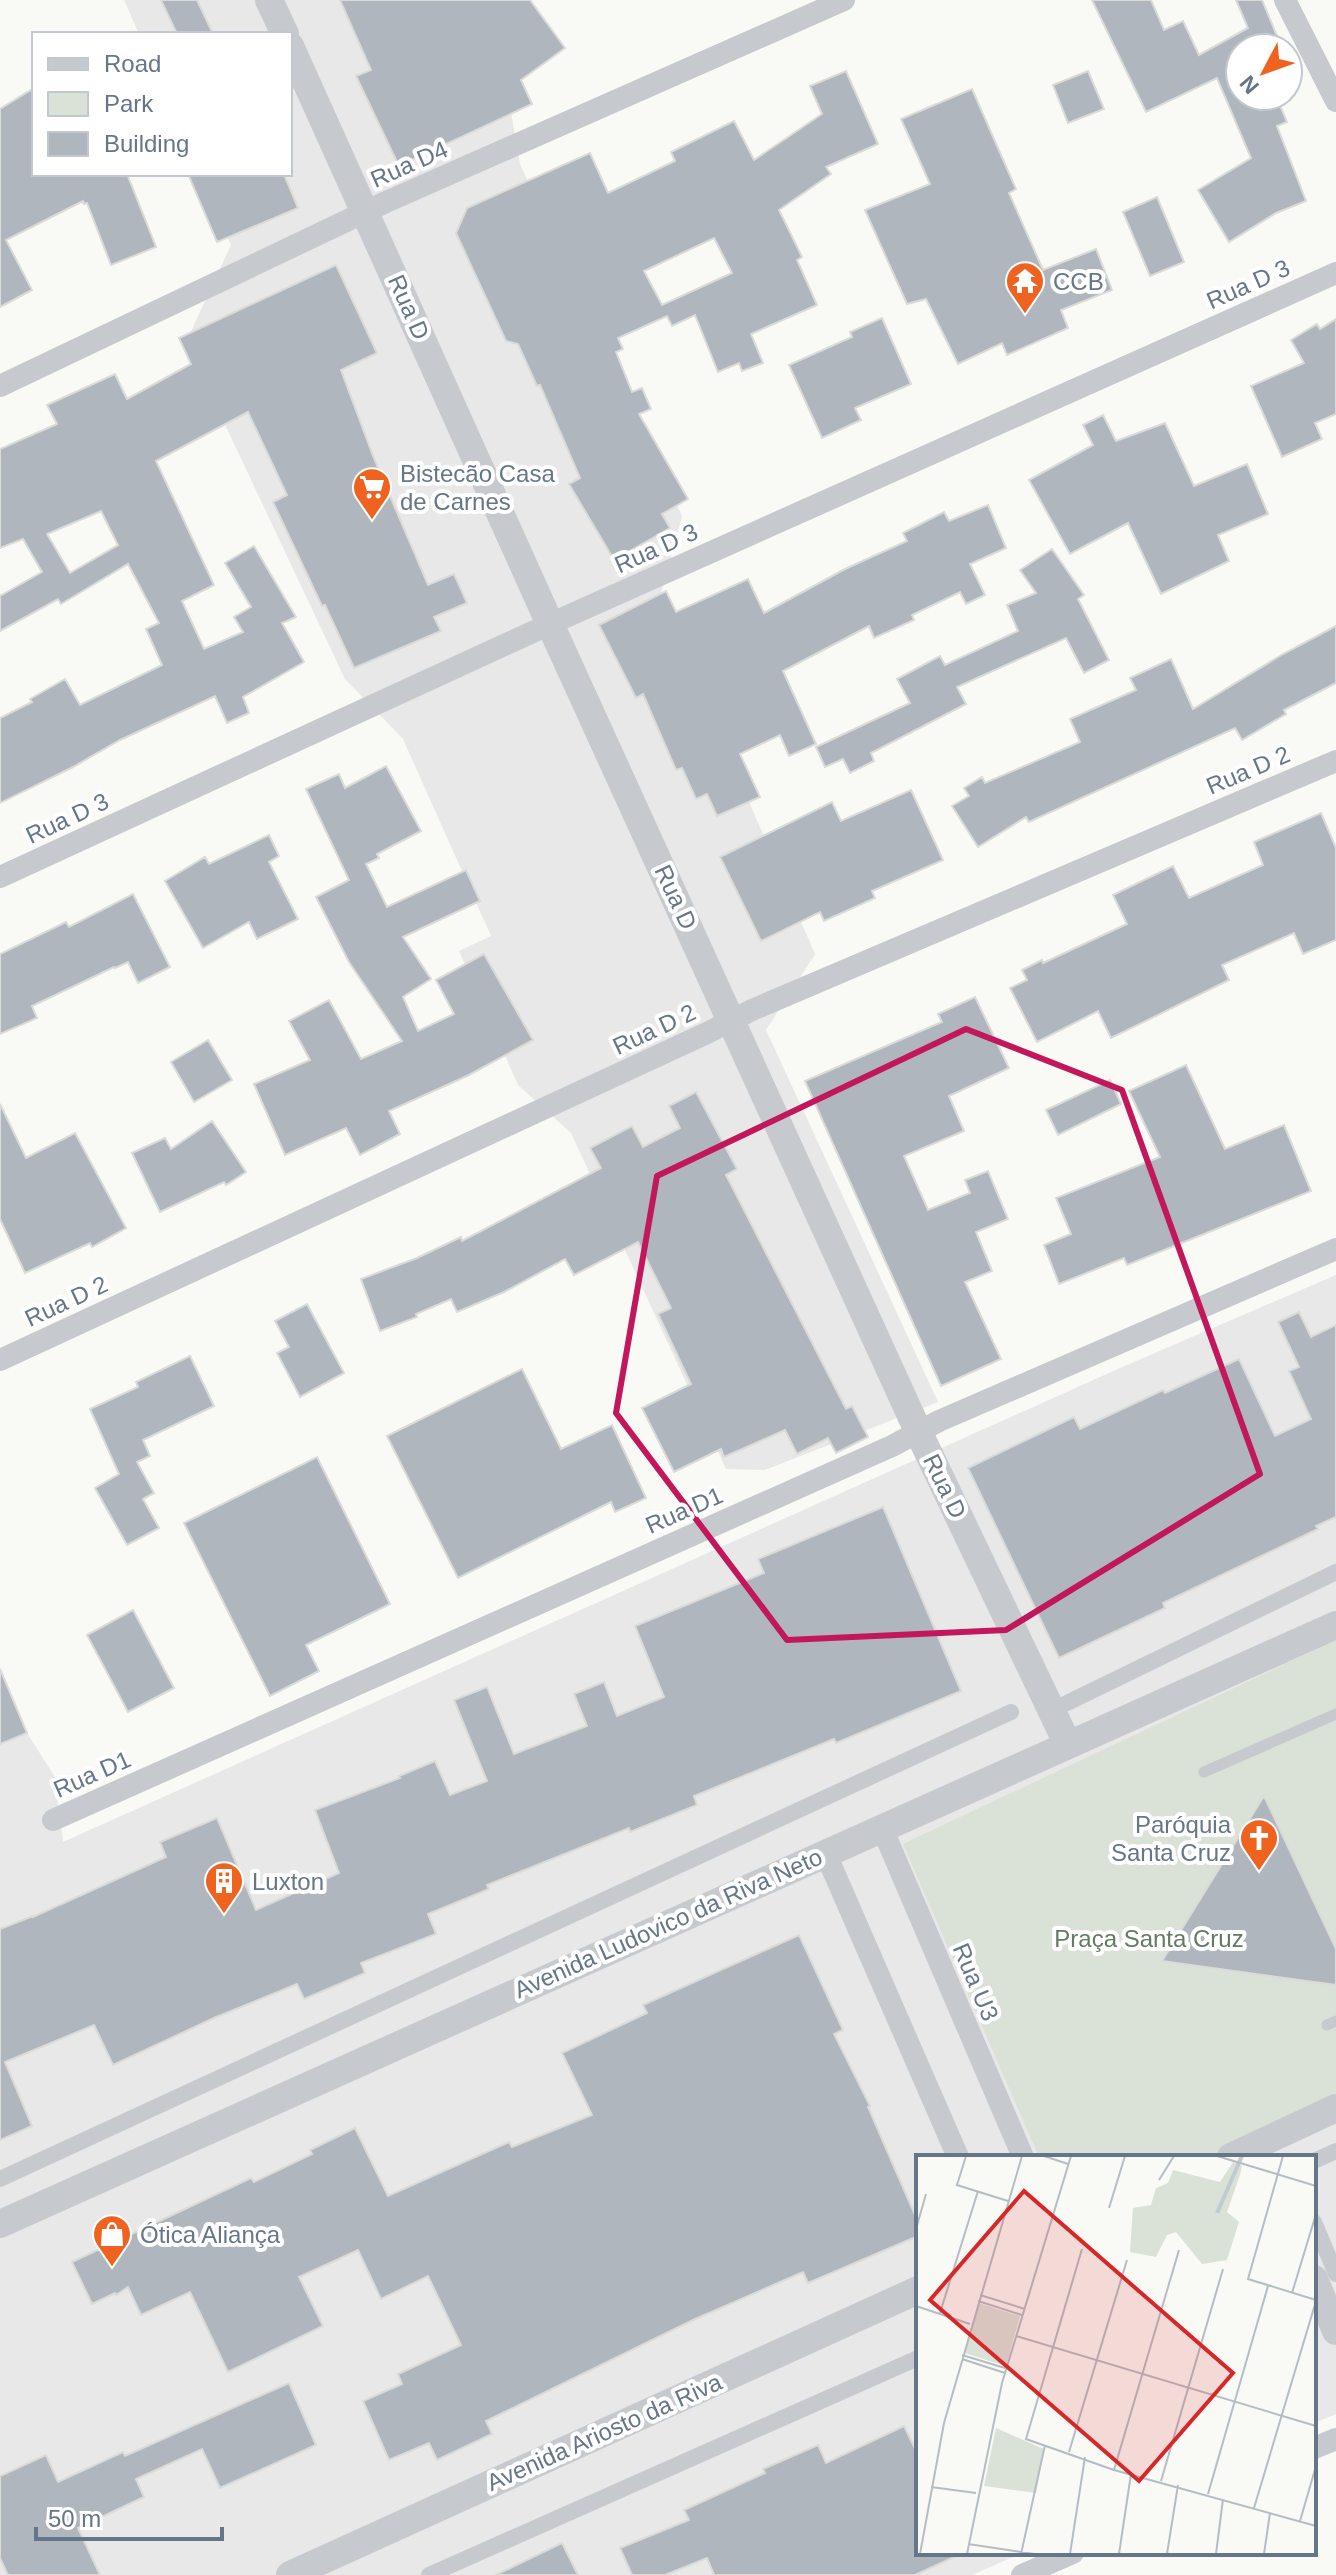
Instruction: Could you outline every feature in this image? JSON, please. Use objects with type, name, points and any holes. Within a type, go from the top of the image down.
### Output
[{"type":"street","points":[[269,0],[284,32]]},
{"type":"street","name":"Rua D4","points":[[0,386],[366,212],[844,0]]},
{"type":"street","points":[[1285,0],[1335,98]]},
{"type":"street","name":"Rua D","points":[[292,50],[918,1431],[1068,1745]]},
{"type":"street","name":"Rua D 3","points":[[0,877],[550,624],[1336,273]]},
{"type":"street","name":"Rua D 2","points":[[0,1360],[732,1019],[1336,761]]},
{"type":"street","name":"Rua D1","points":[[53,1820],[892,1446],[918,1431],[1336,1249]]},
{"type":"street","points":[[1067,1703],[1336,1572]]},
{"type":"street","name":"Avenida Ludovico da Riva Neto","points":[[0,2224],[1336,1625]]},
{"type":"street","points":[[0,2179],[1011,1712]]},
{"type":"street","name":"Rua U3","points":[[882,1828],[1022,2155]]},
{"type":"street","points":[[825,1852],[957,2155]]},
{"type":"street","points":[[1260,2152],[1336,2108]]},
{"type":"street","points":[[1316,2160],[1336,2151]]},
{"type":"street","points":[[1316,2227],[1336,2274]]},
{"type":"street","points":[[1316,2284],[1336,2331]]},
{"type":"street","name":"Avenida Ariosto da Riva","points":[[290,2575],[916,2291]]},
{"type":"street","points":[[429,2575],[916,2359]]},
{"type":"street","points":[[1316,2447],[1336,2439]]},
{"type":"street","points":[[1022,2575],[1068,2555]]},
{"type":"lane","points":[[1204,1772],[1336,1714]]},
{"type":"highlighted area","points":[[966,1029],[1122,1090],[1260,1474],[1006,1630],[787,1640],[616,1413],[657,1176]]},
{"type":"shaded area","points":[[124,0],[460,0],[510,107],[520,164],[682,516],[660,597],[815,954],[766,1030],[938,1402],[765,1470],[726,1469],[571,1133],[518,1085],[459,951],[491,936],[403,739],[345,679],[186,342],[231,245],[201,176],[292,176],[292,32],[138,32]]},
{"type":"shaded area","points":[[1336,1275],[1336,2414],[1316,2422],[1316,2155],[916,2155],[916,2555],[1017,2555],[972,2575],[0,2575],[0,1669],[27,1733],[55,1777],[63,1842],[1120,1368]]},
{"type":"green space","name":"Praça Santa Cruz","points":[[1336,1640],[1336,2096],[1247,2144],[1217,2155],[1038,2155],[903,1844]]},
{"type":"building","points":[[161,0],[197,0],[212,32],[176,32]]},
{"type":"building","points":[[340,0],[530,0],[565,48],[521,80],[532,104],[399,166],[356,76],[371,70]]},
{"type":"building","points":[[1092,0],[1151,0],[1164,30],[1183,21],[1199,55],[1224,41],[1224,94],[1217,78],[1146,112]]},
{"type":"building","points":[[1236,0],[1262,0],[1275,32],[1241,32],[1248,28]]},
{"type":"building","points":[[846,71],[878,144],[826,167],[831,174],[779,210],[802,257],[797,260],[817,305],[751,334],[763,363],[742,371],[739,363],[718,372],[695,315],[672,326],[667,316],[618,338],[623,349],[616,352],[632,392],[642,388],[651,409],[639,414],[688,499],[662,514],[670,528],[614,560],[569,484],[580,478],[540,385],[537,386],[518,344],[506,341],[456,233],[467,208],[590,153],[608,193],[675,161],[671,152],[734,121],[754,160],[822,114],[810,86]],"holes":[[[714,238],[732,273],[662,305],[644,271]]]},
{"type":"building","points":[[1088,71],[1104,109],[1068,123],[1053,85]]},
{"type":"building","points":[[32,89],[32,176],[128,176],[156,247],[111,265],[87,203],[83,201],[6,240],[32,290],[0,307],[0,109]]},
{"type":"building","points":[[972,89],[1016,189],[1009,193],[1043,270],[1096,249],[1112,290],[1061,310],[1068,328],[1007,355],[1002,343],[958,364],[926,299],[907,304],[865,210],[930,184],[901,119]]},
{"type":"building","points":[[1231,112],[1283,112],[1287,122],[1277,126],[1306,201],[1276,213],[1229,242],[1198,190],[1251,158]]},
{"type":"building","points":[[189,176],[285,176],[298,208],[217,242]]},
{"type":"building","points":[[1157,197],[1184,262],[1150,276],[1123,212]]},
{"type":"building","points":[[336,265],[377,353],[341,370],[373,456],[428,585],[454,574],[467,603],[434,617],[441,631],[354,668],[273,502],[287,495],[248,412],[156,461],[214,585],[182,601],[204,649],[243,632],[234,617],[251,607],[225,563],[254,546],[296,617],[282,623],[304,662],[243,697],[249,713],[227,723],[215,696],[120,740],[0,803],[0,718],[32,702],[30,699],[65,679],[80,705],[162,665],[146,629],[159,623],[128,564],[61,604],[58,599],[0,631],[0,596],[42,572],[23,539],[0,548],[0,449],[57,424],[47,405],[115,374],[127,399],[191,364],[179,338]],"holes":[[[101,511],[118,545],[70,573],[47,534]]]},
{"type":"building","points":[[882,318],[911,384],[855,408],[861,420],[822,438],[789,365],[852,337],[850,332]]},
{"type":"building","points":[[1336,319],[1336,414],[1315,423],[1322,439],[1282,457],[1251,386],[1304,363],[1291,340],[1317,324],[1320,329]]},
{"type":"building","points":[[1103,415],[1116,441],[1165,423],[1194,486],[1247,464],[1268,514],[1218,535],[1229,561],[1161,594],[1128,523],[1070,554],[1029,480],[1093,445],[1083,425]]},
{"type":"building","points":[[988,505],[1006,548],[970,564],[985,595],[966,604],[960,592],[912,615],[914,620],[874,638],[869,626],[783,671],[816,744],[789,756],[780,735],[740,754],[760,797],[717,816],[707,794],[696,799],[682,768],[676,770],[643,694],[636,698],[599,625],[666,591],[676,612],[748,579],[764,613],[845,569],[907,541],[903,533],[944,512],[949,521]]},
{"type":"building","points":[[1052,549],[1084,595],[1078,599],[1109,660],[1084,673],[1066,638],[957,687],[966,704],[871,753],[874,761],[850,773],[843,759],[825,767],[816,747],[910,703],[897,679],[940,656],[945,665],[1018,631],[1007,605],[1036,593],[1020,570]]},
{"type":"building","points":[[1336,626],[1336,683],[1284,710],[1286,714],[1242,740],[1235,728],[1029,822],[1026,817],[978,847],[952,806],[969,796],[964,788],[982,777],[985,783],[1080,742],[1070,719],[1136,690],[1130,678],[1171,659],[1193,709]]},
{"type":"building","points":[[386,766],[421,831],[377,854],[379,858],[366,864],[387,907],[466,870],[480,901],[403,937],[431,979],[403,997],[418,1031],[454,1014],[436,980],[484,954],[533,1040],[467,1076],[389,1111],[400,1134],[360,1155],[346,1128],[285,1155],[254,1084],[310,1060],[289,1021],[329,1000],[361,1059],[402,1041],[349,962],[316,897],[349,880],[306,789],[339,774],[345,788]]},
{"type":"building","points":[[911,790],[943,860],[872,891],[875,898],[824,921],[820,912],[761,941],[720,857],[832,802],[841,821]]},
{"type":"building","points":[[1321,813],[1336,848],[1336,940],[1303,954],[1294,933],[1222,965],[1229,980],[1111,1038],[1098,1011],[1037,1042],[1010,988],[1027,980],[1022,970],[1127,924],[1113,895],[1173,866],[1189,898],[1263,865],[1254,842]]},
{"type":"building","points":[[269,835],[279,856],[269,862],[298,919],[257,939],[249,922],[203,948],[165,881],[205,857],[209,864]]},
{"type":"building","points":[[133,894],[170,967],[138,983],[128,962],[114,967],[32,1006],[37,1018],[0,1034],[0,954],[66,922],[69,927]]},
{"type":"building","points":[[975,997],[1009,1068],[949,1096],[964,1131],[904,1156],[928,1210],[970,1193],[965,1180],[988,1171],[1008,1219],[976,1232],[992,1271],[965,1282],[1001,1359],[941,1386],[805,1081],[942,1022],[938,1014]]},
{"type":"building","points":[[208,1040],[232,1080],[194,1102],[171,1062]]},
{"type":"building","points":[[1186,1065],[1225,1149],[1284,1125],[1311,1191],[1127,1265],[1124,1258],[1059,1284],[1044,1245],[1071,1234],[1056,1198],[1160,1157],[1129,1091]]},
{"type":"building","points":[[1110,1080],[1121,1104],[1058,1135],[1046,1110]]},
{"type":"building","points":[[696,1092],[737,1169],[726,1175],[846,1409],[852,1406],[868,1437],[836,1453],[828,1438],[797,1454],[785,1430],[724,1457],[721,1449],[674,1472],[642,1408],[691,1384],[658,1314],[671,1308],[638,1242],[574,1275],[565,1259],[504,1292],[457,1312],[451,1299],[416,1314],[417,1317],[380,1331],[361,1279],[461,1237],[462,1241],[601,1168],[590,1148],[632,1126],[643,1147],[680,1128],[669,1106]]},
{"type":"building","points":[[0,1104],[26,1158],[75,1133],[126,1228],[92,1247],[90,1243],[25,1273],[0,1219]]},
{"type":"building","points":[[212,1121],[246,1172],[226,1185],[224,1182],[160,1212],[132,1153],[165,1138],[171,1149]]},
{"type":"building","points":[[307,1304],[344,1373],[300,1397],[277,1353],[289,1347],[275,1321]]},
{"type":"building","points":[[1299,1312],[1311,1337],[1336,1325],[1336,1517],[1316,1526],[1318,1529],[1163,1603],[1165,1608],[1059,1658],[968,1468],[1074,1417],[1080,1429],[1239,1359],[1275,1436],[1311,1419],[1289,1371],[1299,1367],[1278,1322]]},
{"type":"building","points":[[190,1356],[214,1406],[143,1440],[150,1456],[137,1462],[154,1493],[143,1499],[159,1528],[127,1545],[95,1488],[119,1474],[90,1409],[138,1387],[136,1382]]},
{"type":"building","points":[[522,1369],[561,1449],[612,1425],[646,1498],[615,1512],[611,1502],[458,1578],[387,1436]]},
{"type":"building","points":[[317,1457],[390,1604],[306,1645],[319,1671],[270,1696],[184,1523]]},
{"type":"building","points":[[883,1507],[961,1691],[836,1743],[834,1739],[694,1796],[697,1805],[630,1832],[629,1828],[487,1885],[489,1889],[428,1914],[436,1934],[361,1963],[365,1973],[304,1999],[297,1984],[113,2065],[94,2025],[5,2062],[32,2126],[0,2140],[0,1929],[166,1857],[160,1842],[217,1818],[256,1910],[339,1873],[315,1810],[400,1778],[435,1761],[450,1795],[487,1781],[454,1700],[487,1687],[514,1754],[587,1726],[574,1694],[604,1682],[617,1716],[664,1697],[635,1626],[764,1573],[758,1559]]},
{"type":"building","points":[[133,1610],[174,1688],[128,1712],[87,1635]]},
{"type":"building","points":[[0,1669],[27,1733],[0,1744]]},
{"type":"building","name":"Paróquia Santa Cruz","points":[[1264,1796],[1336,1949],[1336,1985],[1162,1961]]},
{"type":"building","points":[[799,1935],[843,2030],[834,2034],[870,2106],[916,2217],[916,2237],[808,2283],[803,2272],[693,2320],[486,2421],[492,2434],[437,2460],[429,2443],[389,2460],[363,2401],[402,2384],[398,2374],[461,2345],[428,2276],[381,2299],[358,2250],[299,2277],[323,2326],[228,2372],[190,2292],[141,2315],[128,2287],[92,2304],[72,2262],[251,2178],[254,2182],[312,2154],[310,2150],[355,2128],[388,2196],[509,2142],[512,2147],[592,2115],[562,2053],[647,2013],[643,2005]]},
{"type":"building","points":[[289,2383],[316,2445],[220,2488],[202,2449],[136,2479],[144,2497],[78,2528],[100,2575],[8,2575],[0,2558],[0,2476],[46,2455],[58,2482],[123,2452],[125,2456]]},
{"type":"building","points":[[904,2426],[916,2451],[916,2555],[959,2555],[915,2575],[714,2575],[707,2558],[665,2575],[632,2575],[620,2548],[689,2520],[684,2510],[765,2473],[763,2469],[818,2445],[826,2463]]},
{"type":"building","points":[[562,2543],[578,2575],[496,2575]]},
{"type":"place","name":"CCB","points":[[1025,315]]},
{"type":"place","name":"Bistecão Casa de Carnes","points":[[372,521]]},
{"type":"place","name":"Paróquia Santa Cruz","points":[[1259,1872]]},
{"type":"place","name":"Luxton","points":[[224,1915]]},
{"type":"place","name":"Ótica Aliança","points":[[112,2268]]}]
